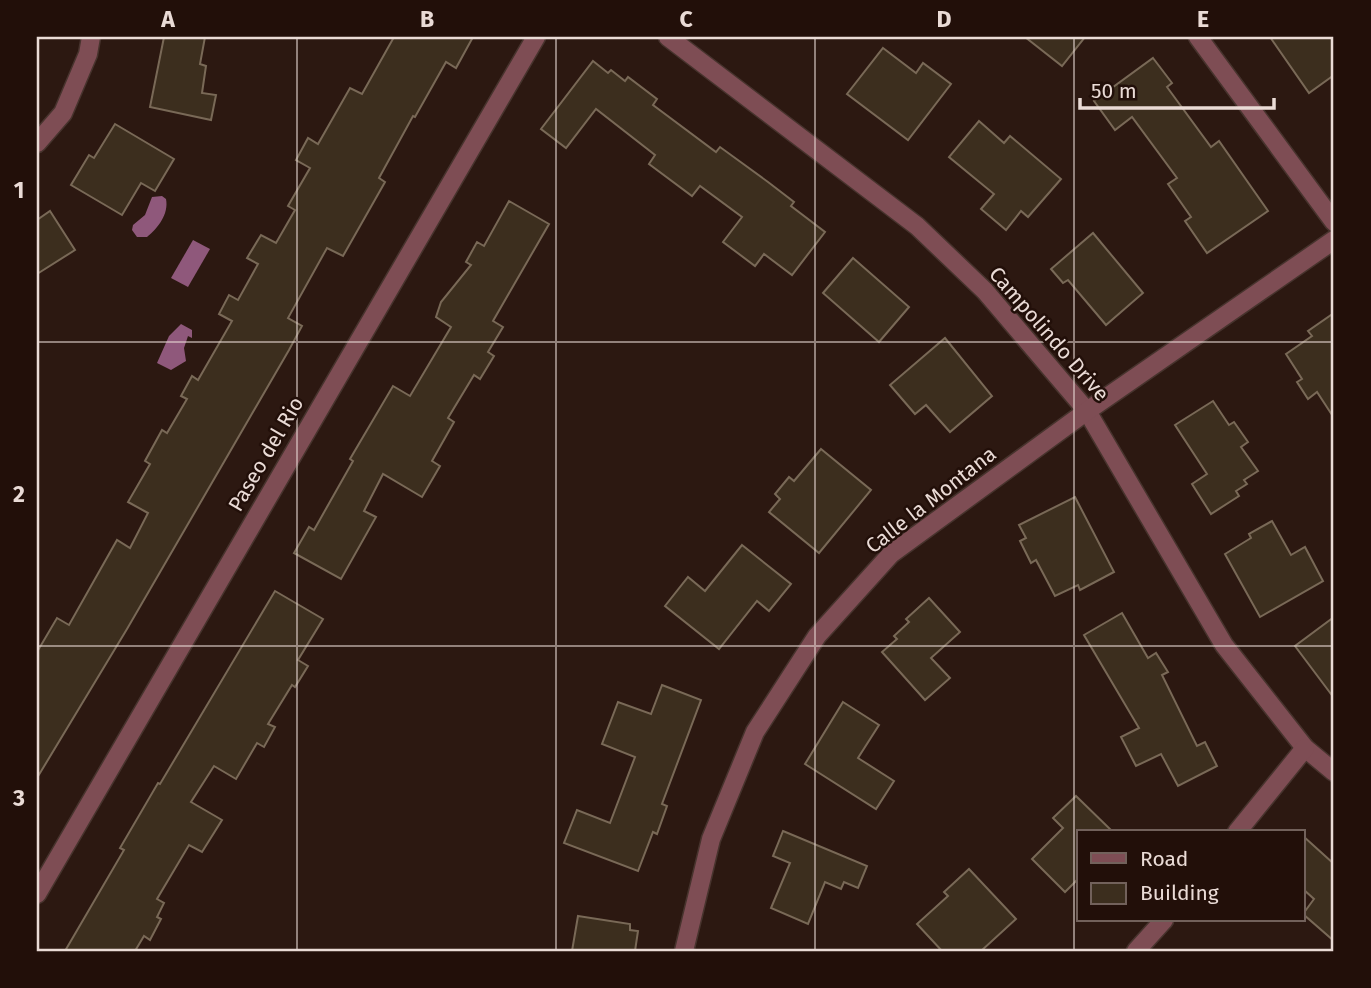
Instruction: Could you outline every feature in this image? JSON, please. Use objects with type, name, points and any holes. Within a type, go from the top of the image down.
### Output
[{"type":"street","points":[[37,143],[63,113],[88,54],[91,37]]},
{"type":"street","name":"Paseo del Rio","points":[[37,894],[536,37]]},
{"type":"street","name":"Campolindo Drive","points":[[668,37],[917,226],[985,291],[1087,411],[1224,645],[1305,748],[1334,772]]},
{"type":"street","points":[[1198,37],[1334,222]]},
{"type":"street","name":"Calle la Montana","points":[[684,951],[712,839],[755,732],[817,636],[891,554],[1087,411],[1334,240]]},
{"type":"street","points":[[1239,830],[1305,748]]},
{"type":"street","points":[[1136,951],[1162,922]]},
{"type":"shaded area","points":[[162,196],[166,199],[166,210],[162,220],[147,237],[137,237],[132,230],[133,225],[145,215],[152,197]]},
{"type":"shaded area","points":[[193,240],[210,249],[188,287],[171,278]]},
{"type":"shaded area","points":[[181,324],[192,330],[192,338],[188,336],[184,348],[186,361],[171,370],[157,363],[169,336]]},
{"type":"building","points":[[164,37],[205,37],[200,64],[206,66],[202,93],[216,95],[211,120],[150,107]]},
{"type":"building","points":[[394,37],[473,37],[456,68],[446,62],[415,117],[413,116],[379,178],[385,182],[343,256],[327,248],[288,318],[302,326],[289,350],[37,778],[37,652],[57,618],[69,625],[117,540],[130,548],[148,513],[128,502],[150,464],[145,461],[162,430],[167,433],[187,399],[181,396],[192,376],[198,380],[232,321],[219,314],[229,295],[238,300],[258,264],[247,258],[261,235],[276,243],[295,210],[288,206],[310,168],[296,160],[308,138],[318,144],[350,88],[362,94]]},
{"type":"building","points":[[1025,37],[1085,37],[1062,66]]},
{"type":"building","points":[[1270,37],[1334,37],[1334,75],[1309,93]]},
{"type":"building","points":[[883,48],[916,73],[923,63],[951,84],[908,140],[847,94]]},
{"type":"building","points":[[1153,58],[1172,83],[1167,87],[1211,147],[1219,141],[1268,211],[1207,253],[1185,221],[1191,217],[1168,184],[1177,178],[1132,117],[1115,130],[1094,101]]},
{"type":"building","points":[[593,61],[608,73],[611,70],[625,81],[628,77],[657,99],[653,105],[716,152],[720,147],[768,182],[794,202],[791,206],[825,232],[792,275],[764,254],[755,266],[723,242],[742,217],[700,186],[692,196],[649,164],[655,155],[596,109],[566,148],[541,129]]},
{"type":"building","points":[[979,121],[1004,143],[1010,136],[1061,179],[1028,217],[1021,211],[1006,230],[981,209],[994,194],[949,157]]},
{"type":"building","points":[[115,124],[174,159],[155,191],[141,183],[122,215],[71,185],[89,155],[94,158]]},
{"type":"building","points":[[509,201],[549,224],[493,321],[503,327],[488,352],[494,356],[480,379],[474,375],[448,418],[454,422],[432,461],[440,466],[422,497],[383,474],[364,511],[376,517],[341,579],[294,553],[309,527],[314,530],[353,461],[350,459],[393,386],[410,396],[451,327],[436,317],[441,302],[471,265],[466,262],[477,242],[484,246]]},
{"type":"building","points":[[50,211],[75,250],[37,274],[37,220]]},
{"type":"building","points":[[1093,233],[1143,293],[1106,325],[1068,280],[1063,283],[1051,269]]},
{"type":"building","points":[[853,258],[909,307],[879,342],[823,293]]},
{"type":"building","points":[[1334,313],[1334,418],[1317,392],[1308,399],[1297,382],[1302,379],[1286,354],[1312,336],[1308,331]]},
{"type":"building","points":[[945,338],[992,396],[950,432],[926,405],[915,414],[890,385]]},
{"type":"building","points":[[1213,401],[1229,425],[1234,422],[1248,442],[1241,447],[1258,471],[1244,480],[1247,484],[1236,491],[1239,496],[1211,514],[1192,484],[1207,474],[1175,425]]},
{"type":"building","points":[[821,449],[871,490],[819,553],[769,512],[780,499],[775,494],[789,477],[794,481]]},
{"type":"building","points":[[1075,497],[1114,572],[1080,590],[1078,585],[1055,596],[1036,560],[1031,563],[1020,541],[1026,538],[1019,525]]},
{"type":"building","points":[[1272,521],[1291,555],[1305,547],[1323,581],[1260,617],[1225,554],[1251,538],[1249,534]]},
{"type":"building","points":[[742,545],[791,584],[769,611],[757,601],[719,649],[665,606],[688,577],[705,591]]},
{"type":"building","points":[[275,591],[323,619],[298,660],[308,666],[295,687],[292,685],[268,724],[275,727],[264,747],[257,743],[236,779],[214,766],[191,802],[222,820],[202,852],[189,845],[157,899],[164,903],[157,917],[161,919],[150,940],[144,936],[135,951],[65,951],[124,850],[120,848]]},
{"type":"building","points":[[929,598],[960,632],[931,658],[950,678],[925,700],[882,652],[897,639],[894,636],[909,622],[906,619]]},
{"type":"building","points":[[1122,613],[1148,658],[1156,653],[1168,672],[1162,675],[1197,746],[1205,742],[1217,766],[1178,786],[1161,754],[1136,766],[1121,737],[1139,728],[1084,635]]},
{"type":"building","points":[[1334,617],[1334,698],[1295,646]]},
{"type":"building","points":[[662,685],[701,700],[662,804],[667,806],[657,834],[653,832],[638,871],[564,843],[577,810],[610,823],[635,757],[602,744],[618,702],[651,714]]},
{"type":"building","points":[[843,702],[879,725],[858,758],[894,781],[876,809],[805,764]]},
{"type":"building","points":[[1076,796],[1111,830],[1077,830],[1077,880],[1065,892],[1032,859],[1063,828],[1053,818]]},
{"type":"building","points":[[783,831],[867,866],[858,888],[844,882],[841,889],[825,882],[808,924],[771,908],[790,863],[773,856]]},
{"type":"building","points":[[1304,837],[1334,864],[1334,941],[1304,915],[1314,899],[1304,890]]},
{"type":"building","points":[[969,869],[1016,919],[981,951],[942,951],[917,924],[948,896],[944,892]]},
{"type":"building","points":[[578,916],[630,924],[630,930],[638,931],[635,951],[572,951]]}]
